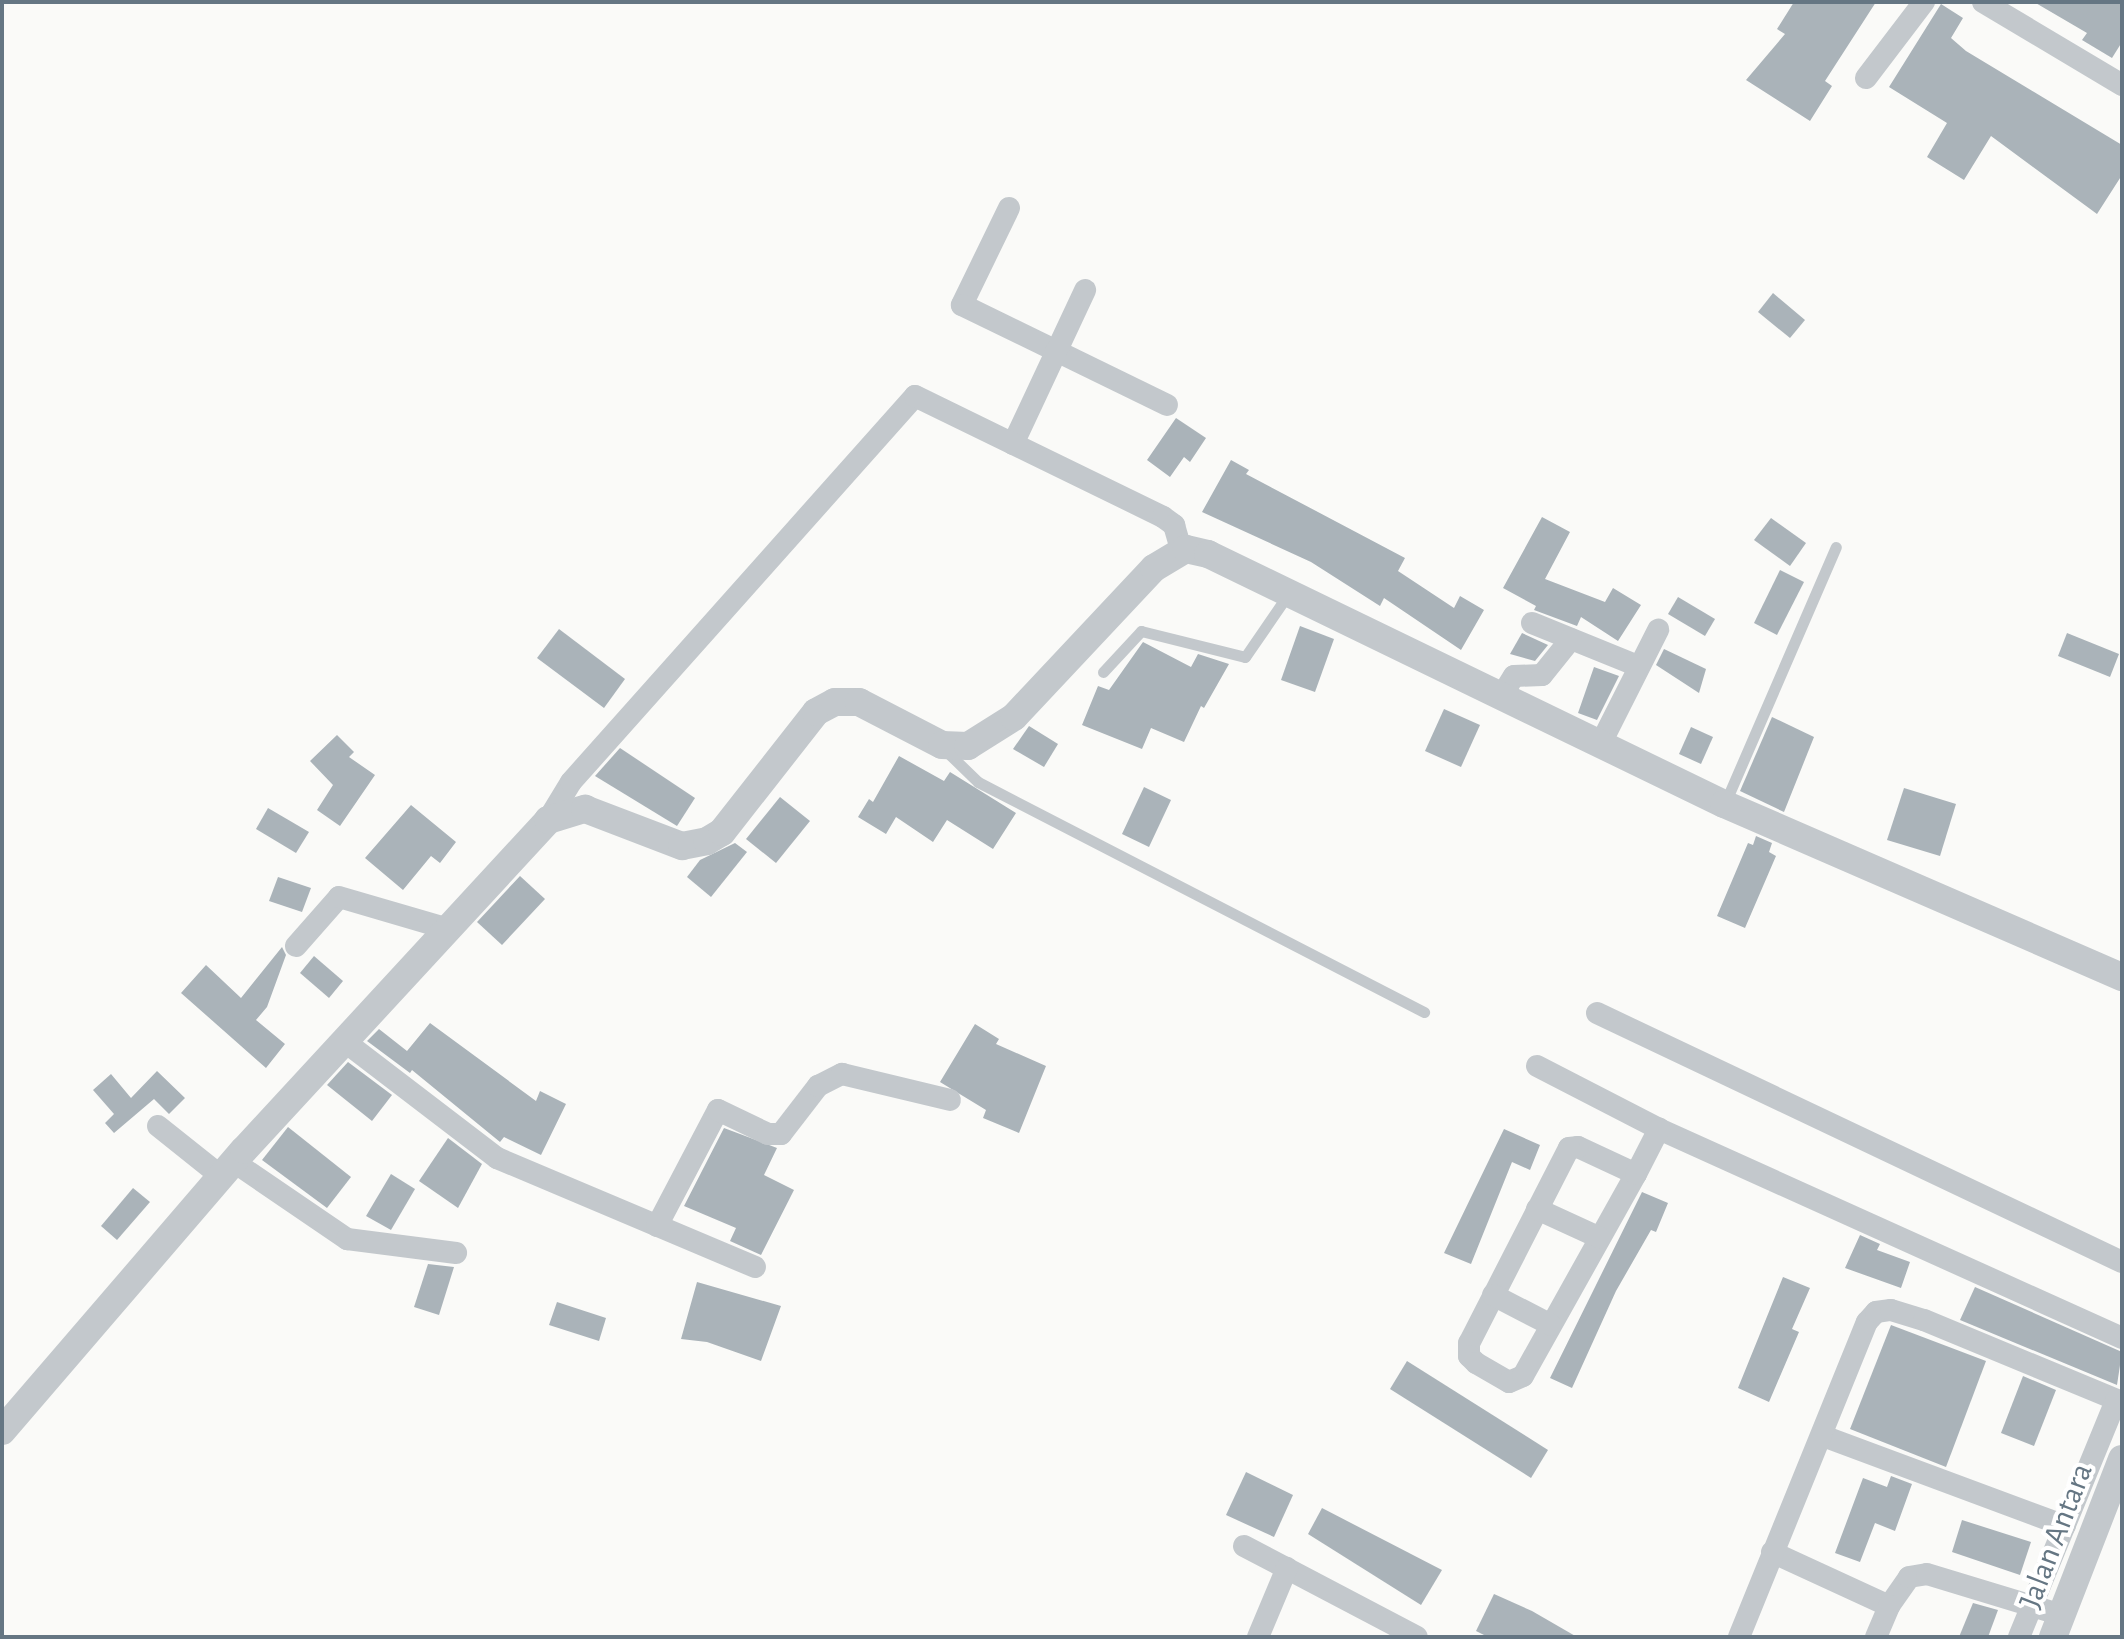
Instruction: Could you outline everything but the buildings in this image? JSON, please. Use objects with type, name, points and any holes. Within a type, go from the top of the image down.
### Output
[{"type":"street","points":[[1866,78],[1924,2]]},
{"type":"street","points":[[1983,2],[2122,85]]},
{"type":"street","points":[[1009,208],[962,305],[1167,405]]},
{"type":"street","points":[[1013,444],[1085,290]]},
{"type":"street","points":[[2,1431],[228,1170],[445,928],[548,820],[571,782],[915,396],[1163,517],[1174,525],[1181,550]]},
{"type":"street","points":[[548,820],[585,809],[682,846],[707,841],[722,832],[816,712],[835,702],[859,702],[942,745],[968,746],[999,729],[1154,568],[1181,550],[1208,554],[1724,804],[2122,977]]},
{"type":"street","points":[[1532,623],[1638,666]]},
{"type":"street","points":[[1601,743],[1658,630]]},
{"type":"street","points":[[1502,695],[1514,676],[1542,675],[1571,639]]},
{"type":"street","points":[[296,946],[339,897],[445,928]]},
{"type":"street","points":[[1597,1013],[2122,1262]]},
{"type":"street","points":[[344,1041],[497,1158],[755,1267]]},
{"type":"street","points":[[1537,1066],[1659,1129],[2122,1338]]},
{"type":"street","points":[[657,1226],[718,1110],[768,1134],[781,1134],[818,1086],[842,1074],[950,1100]]},
{"type":"street","points":[[158,1126],[347,1239],[456,1253]]},
{"type":"street","points":[[1636,1174],[1578,1147],[1569,1148],[1467,1350],[1476,1363],[1509,1382],[1523,1376],[1636,1174],[1659,1129]]},
{"type":"street","points":[[1537,1209],[1600,1238]]},
{"type":"street","points":[[1493,1295],[1551,1325]]},
{"type":"street","points":[[1739,1637],[1867,1322],[1882,1310],[1924,1320],[2119,1401],[2019,1637]]},
{"type":"street","points":[[1823,1436],[2065,1526]]},
{"type":"street","name":"Jalan Antara","points":[[2058,1626],[2122,1459]]},
{"type":"street","points":[[1244,1546],[1287,1568],[1389,1631],[1417,1637]]},
{"type":"street","points":[[1772,1552],[1889,1606]]},
{"type":"street","points":[[1258,1637],[1287,1568]]},
{"type":"street","points":[[1876,1637],[1889,1606],[1909,1577],[1927,1574],[2030,1610],[2058,1626]]},
{"type":"lane","points":[[1724,804],[1836,547]]},
{"type":"lane","points":[[1103,672],[1141,631],[1245,657],[1289,593]]},
{"type":"lane","points":[[942,745],[978,782],[1424,1012]]}]
